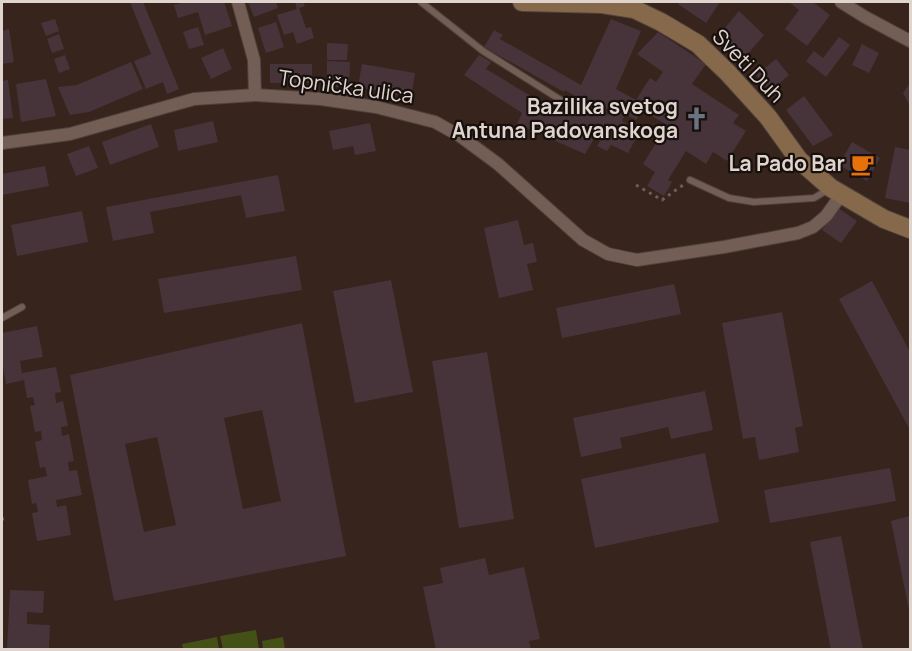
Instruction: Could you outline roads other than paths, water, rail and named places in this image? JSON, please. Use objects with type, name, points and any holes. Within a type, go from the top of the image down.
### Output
[{"type":"main road","name":"Sveti Duh","points":[[522,2],[602,4],[634,9],[698,44],[768,117],[799,160],[836,192],[884,219],[910,229]]},
{"type":"street","points":[[238,2],[254,60],[255,94]]},
{"type":"street","points":[[841,2],[910,41]]},
{"type":"street","name":"Topnička ulica","points":[[2,143],[70,134],[194,99],[255,94],[321,99],[373,107],[435,122],[460,136],[498,164],[583,240],[608,254],[637,260],[724,247],[813,227],[826,216],[836,192]]},
{"type":"lane","points":[[421,2],[483,51],[567,104]]},
{"type":"lane","points":[[690,180],[729,198],[753,202],[814,198],[836,192]]},
{"type":"lane","points":[[2,318],[22,307]]},
{"type":"place","name":"Bazilika svetog Antuna Padovanskoga","points":[[696,119]]},
{"type":"place","name":"La Pado Bar","points":[[863,164]]}]
